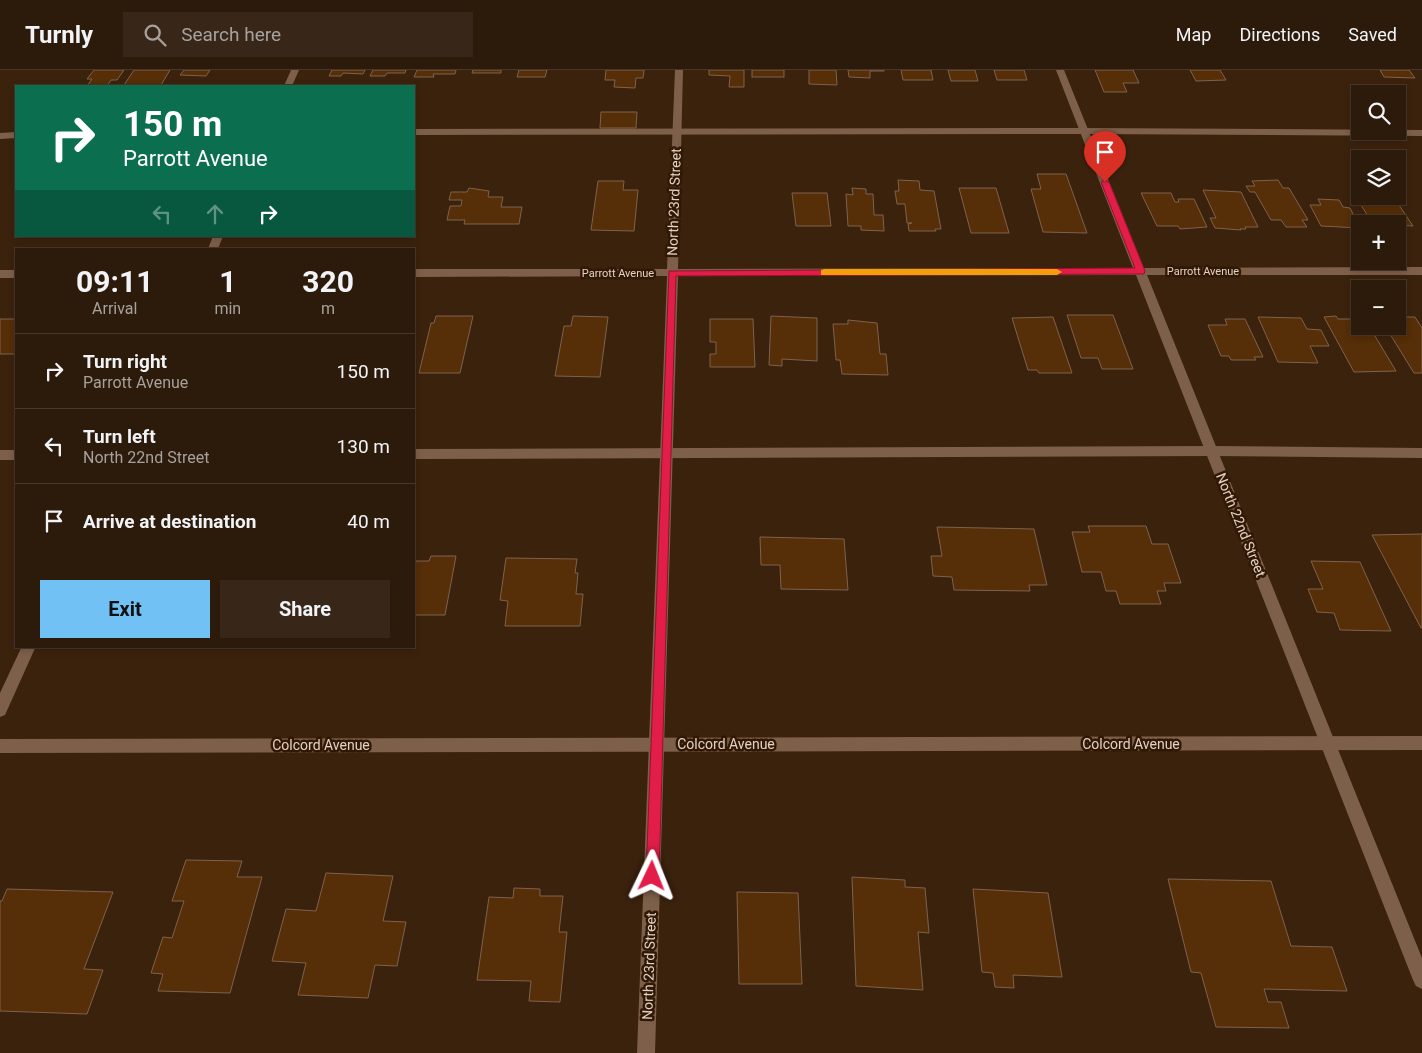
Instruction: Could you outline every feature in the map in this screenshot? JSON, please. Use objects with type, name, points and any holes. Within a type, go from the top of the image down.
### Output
[{"type":"street","points":[[288,85],[295,70]]},
{"type":"street","name":"North 23rd Street","points":[[646,1053],[679,70]]},
{"type":"street","name":"North 22nd Street","points":[[1060,70],[1422,980]]},
{"type":"street","points":[[415,132],[1084,131],[1422,133]]},
{"type":"street","points":[[0,136],[15,135]]},
{"type":"street","name":"Parrott Avenue","points":[[415,274],[1422,271]]},
{"type":"street","points":[[0,274],[15,274]]},
{"type":"street","points":[[415,454],[1212,451],[1422,453]]},
{"type":"street","points":[[0,454],[15,454]]},
{"type":"street","points":[[0,710],[28,648]]},
{"type":"street","name":"Colcord Avenue","points":[[0,746],[1422,743]]},
{"type":"building","points":[[94,70],[124,70],[117,80],[111,80],[108,85],[88,85],[92,79],[87,79]]},
{"type":"building","points":[[134,70],[170,70],[161,85],[124,85]]},
{"type":"building","points":[[184,70],[210,70],[206,76],[180,75]]},
{"type":"building","points":[[332,70],[365,70],[363,74],[343,73],[341,76],[329,76]]},
{"type":"building","points":[[373,70],[406,70],[405,73],[387,73],[385,76],[370,76]]},
{"type":"building","points":[[417,70],[456,70],[455,74],[433,74],[434,77],[414,77]]},
{"type":"building","points":[[473,70],[501,70],[501,73],[472,73]]},
{"type":"building","points":[[519,70],[547,70],[545,77],[517,77]]},
{"type":"building","points":[[606,70],[644,70],[643,78],[636,78],[635,88],[614,87],[615,80],[605,80]]},
{"type":"building","points":[[709,70],[744,70],[744,87],[729,87],[730,76],[709,75]]},
{"type":"building","points":[[752,70],[784,70],[784,77],[752,77]]},
{"type":"building","points":[[809,70],[836,70],[837,85],[809,84]]},
{"type":"building","points":[[848,70],[884,71],[870,71],[870,78],[849,77]]},
{"type":"building","points":[[901,70],[931,70],[933,80],[903,80]]},
{"type":"building","points":[[948,70],[975,70],[978,81],[951,81]]},
{"type":"building","points":[[994,70],[1024,70],[1027,80],[997,80]]},
{"type":"building","points":[[1095,70],[1133,70],[1139,83],[1123,83],[1127,92],[1104,92]]},
{"type":"building","points":[[1190,70],[1220,70],[1226,80],[1196,81]]},
{"type":"building","points":[[1380,70],[1409,70],[1415,78],[1384,77]]},
{"type":"building","points":[[601,112],[637,112],[636,128],[600,128]]},
{"type":"building","points":[[1037,174],[1066,174],[1087,233],[1043,232],[1031,189],[1041,189]]},
{"type":"building","points":[[898,180],[919,181],[920,190],[934,191],[941,229],[935,229],[936,231],[909,231],[908,224],[912,223],[907,223],[905,204],[897,204],[895,191],[899,191]]},
{"type":"building","points":[[1278,180],[1283,188],[1289,188],[1308,220],[1302,220],[1307,227],[1286,227],[1281,220],[1271,220],[1255,192],[1250,192],[1246,186],[1255,186],[1252,181]]},
{"type":"building","points":[[598,181],[624,181],[623,190],[638,190],[634,231],[591,230]]},
{"type":"building","points":[[469,188],[489,191],[488,197],[503,197],[501,207],[522,207],[519,224],[464,224],[465,220],[447,220],[450,206],[461,206],[462,200],[449,200],[451,192],[467,192]]},
{"type":"building","points":[[852,188],[866,189],[866,194],[873,194],[874,215],[883,215],[884,231],[861,230],[861,226],[848,226],[846,194],[853,195]]},
{"type":"building","points":[[959,188],[996,188],[1009,233],[971,233]]},
{"type":"building","points":[[1203,190],[1241,192],[1258,227],[1245,227],[1246,229],[1241,230],[1215,228],[1210,218],[1216,218]]},
{"type":"building","points":[[792,193],[827,193],[831,226],[796,226]]},
{"type":"building","points":[[1141,193],[1171,193],[1175,202],[1179,202],[1178,199],[1194,199],[1207,227],[1180,229],[1178,226],[1157,226]]},
{"type":"building","points":[[1318,199],[1339,200],[1343,207],[1350,208],[1354,215],[1351,215],[1351,228],[1321,226],[1310,205],[1321,205]]},
{"type":"building","points":[[1361,205],[1399,205],[1406,215],[1367,215]]},
{"type":"building","points":[[1406,216],[1413,226],[1406,226]]},
{"type":"building","points":[[1067,315],[1113,315],[1133,369],[1102,369],[1098,358],[1081,358]]},
{"type":"building","points":[[436,316],[473,316],[460,373],[419,373],[431,323],[434,323]]},
{"type":"building","points":[[573,316],[608,317],[600,377],[555,376],[564,326],[571,326]]},
{"type":"building","points":[[771,316],[817,318],[817,361],[782,359],[782,366],[769,365]]},
{"type":"building","points":[[1336,316],[1338,319],[1351,319],[1351,335],[1374,335],[1396,371],[1354,372],[1324,317]]},
{"type":"building","points":[[1053,317],[1072,373],[1039,373],[1037,370],[1028,370],[1012,318]]},
{"type":"building","points":[[1258,317],[1301,318],[1307,329],[1321,330],[1329,346],[1310,346],[1318,363],[1278,362]]},
{"type":"building","points":[[1406,317],[1415,317],[1422,328],[1422,373],[1414,373],[1391,335],[1406,335]]},
{"type":"building","points":[[0,319],[15,319],[15,354],[0,354]]},
{"type":"building","points":[[710,319],[753,319],[755,367],[710,367],[710,354],[716,354],[716,342],[710,342]]},
{"type":"building","points":[[1225,319],[1245,319],[1263,357],[1254,357],[1256,360],[1231,360],[1229,356],[1221,356],[1208,325],[1227,325]]},
{"type":"building","points":[[848,320],[877,323],[880,354],[886,354],[888,375],[842,374],[840,360],[836,360],[833,324],[848,324]]},
{"type":"building","points":[[1088,526],[1146,526],[1152,544],[1168,544],[1181,583],[1164,583],[1166,591],[1157,591],[1161,604],[1120,604],[1116,591],[1106,591],[1101,572],[1082,572],[1072,532],[1090,532]]},
{"type":"building","points":[[937,527],[1034,529],[1047,585],[1029,585],[1030,591],[954,590],[952,577],[933,576],[931,556],[942,556]]},
{"type":"building","points":[[1422,534],[1422,628],[1421,628],[1372,535]]},
{"type":"building","points":[[760,537],[844,539],[848,590],[781,589],[780,565],[761,565]]},
{"type":"building","points":[[431,556],[456,556],[445,615],[415,615],[416,561],[429,561]]},
{"type":"building","points":[[506,558],[577,559],[575,573],[578,573],[576,594],[583,594],[580,626],[505,626],[508,601],[500,600]]},
{"type":"building","points":[[1311,561],[1360,562],[1391,631],[1340,630],[1334,613],[1317,612],[1308,589],[1323,589]]},
{"type":"building","points":[[186,860],[242,861],[237,877],[262,877],[230,993],[158,991],[163,974],[151,973],[163,937],[172,938],[184,901],[172,901]]},
{"type":"building","points":[[326,873],[393,876],[383,921],[406,922],[397,966],[375,965],[368,998],[298,995],[306,963],[272,961],[286,909],[316,911]]},
{"type":"building","points":[[852,877],[905,880],[905,887],[925,888],[929,933],[918,932],[923,990],[856,986]]},
{"type":"building","points":[[1168,879],[1271,881],[1291,946],[1332,947],[1347,991],[1264,989],[1268,1002],[1281,1002],[1289,1028],[1216,1027],[1201,973],[1191,972]]},
{"type":"building","points":[[514,888],[540,889],[540,896],[563,896],[559,932],[567,932],[560,1002],[529,1001],[531,981],[477,980],[489,897],[513,898]]},
{"type":"building","points":[[7,889],[113,892],[84,969],[103,970],[87,1014],[0,1011],[0,901],[2,901]]},
{"type":"building","points":[[973,889],[1048,893],[1062,977],[1013,975],[1014,988],[995,987],[993,973],[982,972]]},
{"type":"building","points":[[737,892],[798,893],[802,984],[739,984]]},
{"type":"slow traffic","points":[[824,272],[1057,272]]},
{"type":"route","points":[[652,876],[672,273],[1140,271],[1105,182]]}]
